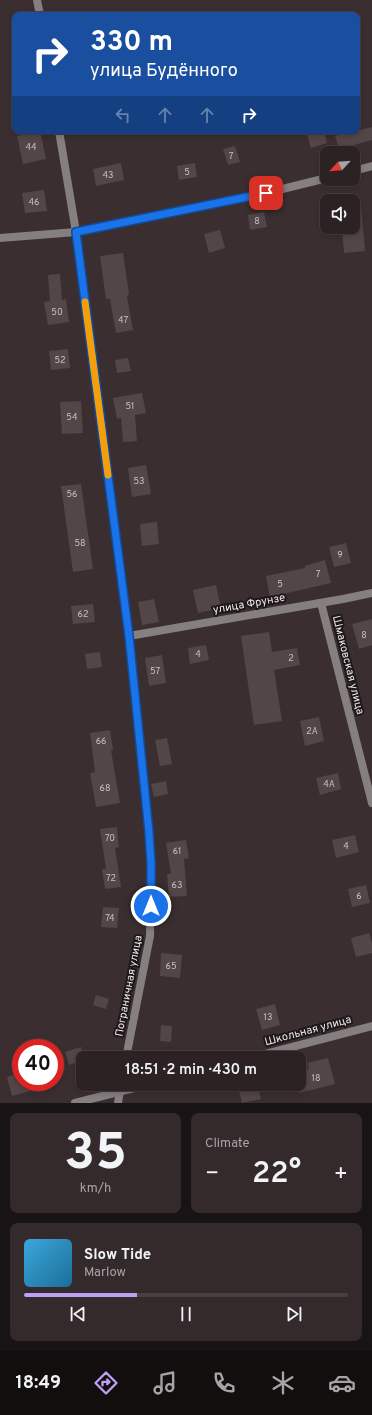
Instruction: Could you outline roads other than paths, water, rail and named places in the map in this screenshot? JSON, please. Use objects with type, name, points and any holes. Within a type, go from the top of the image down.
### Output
[{"type":"street","points":[[37,0],[39,12]]},
{"type":"street","name":"Пограничная улица","points":[[60,134],[76,232],[129,636],[151,863],[150,936],[127,1051]]},
{"type":"street","points":[[360,169],[372,166]]},
{"type":"street","points":[[0,238],[76,232],[266,193],[320,180]]},
{"type":"street","name":"улица Фрунзе","points":[[129,636],[372,592]]},
{"type":"street","name":"Шмаковская улица","points":[[321,602],[372,803]]},
{"type":"street","name":"Школьная улица","points":[[277,1051],[372,1026]]},
{"type":"street","points":[[75,1103],[111,1091]]},
{"type":"street","points":[[118,1103],[120,1091]]}]
